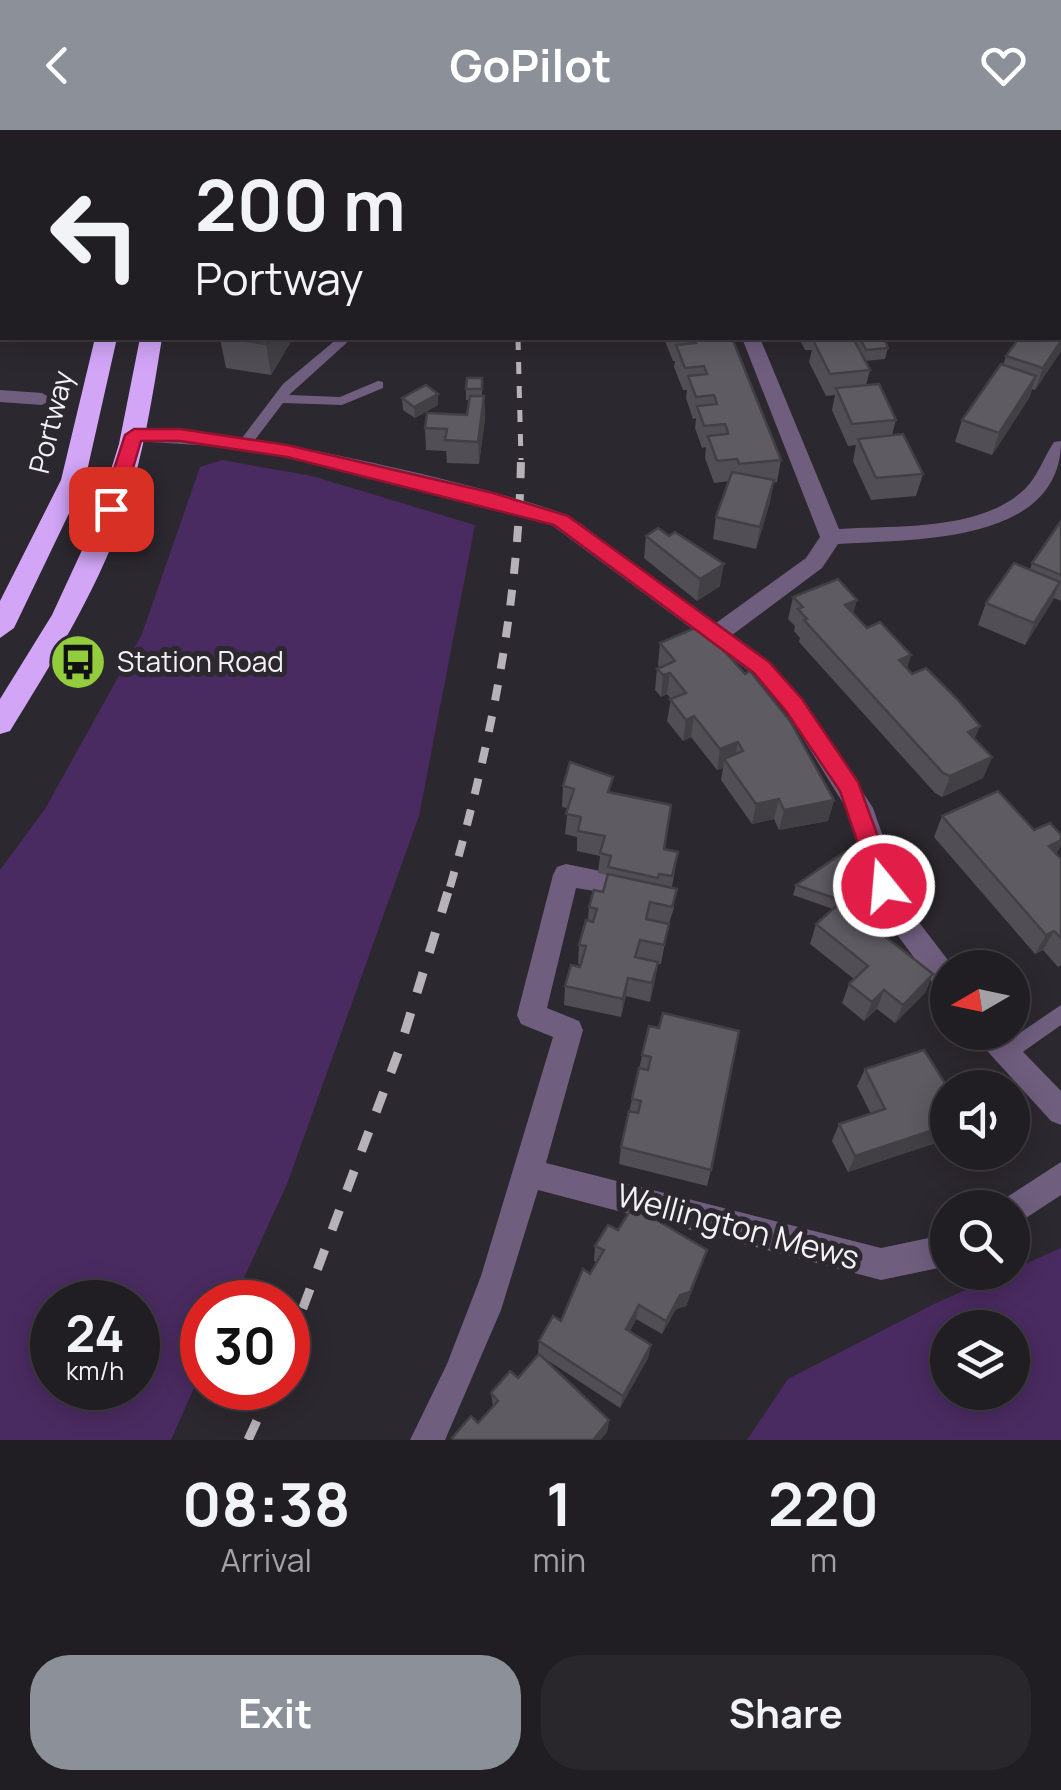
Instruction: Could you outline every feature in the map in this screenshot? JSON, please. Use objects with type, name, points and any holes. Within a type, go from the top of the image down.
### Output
[{"type":"highway","name":"Portway","points":[[0,628],[73,480],[106,340]]},
{"type":"highway","points":[[0,723],[43,655],[100,545],[134,435],[151,340]]},
{"type":"street","points":[[752,340],[831,537]]},
{"type":"street","points":[[0,396],[42,399]]},
{"type":"street","points":[[134,435],[246,442],[493,500],[561,521],[762,668],[794,705],[850,788],[896,913],[930,957]]},
{"type":"street","points":[[831,537],[969,523],[1005,514],[1033,493],[1061,447]]},
{"type":"street","points":[[718,634],[814,563],[831,537]]},
{"type":"street","points":[[426,1440],[454,1390],[500,1273],[569,1030],[530,1015],[566,875],[601,880]]},
{"type":"street","points":[[999,1050],[1061,1111]]},
{"type":"street","name":"Wellington Mews","points":[[528,1173],[881,1264],[930,1254]]},
{"type":"street","points":[[1030,1199],[1061,1177]]},
{"type":"lane","points":[[246,442],[278,400],[342,340]]},
{"type":"lane","points":[[278,400],[342,401],[378,385]]},
{"type":"lane","points":[[1003,1055],[1061,1014]]},
{"type":"shaded area","points":[[222,460],[312,476],[475,525],[419,816],[287,1184],[243,1280],[180,1280],[180,1410],[184,1410],[171,1440],[0,1440],[0,870],[45,809],[142,634],[200,467]]},
{"type":"shaded area","points":[[1061,1248],[1061,1440],[747,1440],[788,1379],[966,1290],[1030,1290],[1030,1262]]},
{"type":"building","points":[[694,340],[733,340],[781,460],[739,464],[737,459],[717,461],[708,436],[728,434],[727,429],[725,424],[704,426],[697,406],[717,404],[714,395],[696,397],[688,376],[707,374],[704,366],[685,368],[676,345],[696,343]]},
{"type":"building","points":[[813,340],[854,340],[870,370],[830,374]]},
{"type":"building","points":[[861,340],[885,340],[888,348],[866,350]]},
{"type":"building","points":[[1018,340],[1061,340],[1043,368],[1006,356]]},
{"type":"building","points":[[1001,364],[1036,376],[999,433],[962,420]]},
{"type":"building","points":[[467,378],[482,378],[482,389],[466,389]]},
{"type":"building","points":[[879,384],[896,420],[852,424],[836,388]]},
{"type":"building","points":[[426,385],[438,394],[414,407],[402,398]]},
{"type":"building","points":[[470,396],[484,396],[478,442],[445,440],[447,429],[425,428],[427,413],[467,415]]},
{"type":"building","points":[[903,434],[923,474],[876,478],[858,439]]},
{"type":"building","points":[[732,472],[774,480],[760,527],[716,517]]},
{"type":"building","points":[[1061,521],[1061,575],[1032,563]]},
{"type":"building","points":[[658,528],[669,536],[675,532],[724,564],[700,579],[646,536]]},
{"type":"building","points":[[1014,563],[1060,582],[1034,623],[986,603]]},
{"type":"building","points":[[838,579],[857,600],[845,605],[867,628],[880,622],[911,655],[899,660],[912,674],[926,668],[958,700],[980,726],[968,732],[992,757],[950,776],[943,773],[804,620],[807,619],[798,609],[803,607],[793,597]]},
{"type":"building","points":[[709,622],[725,640],[717,643],[745,674],[750,671],[790,721],[834,800],[784,810],[779,799],[756,804],[724,759],[743,751],[738,742],[720,749],[694,716],[686,720],[670,699],[686,693],[670,673],[663,675],[657,669],[675,661],[660,643]]},
{"type":"building","points":[[570,762],[613,777],[608,792],[671,805],[664,849],[678,852],[672,876],[659,874],[658,878],[608,867],[611,856],[600,853],[605,836],[578,831],[581,817],[566,814],[574,789],[563,786]]},
{"type":"building","points":[[998,791],[1034,830],[1050,823],[1061,835],[1061,840],[1049,846],[1061,859],[1061,938],[1054,931],[1046,935],[942,816]]},
{"type":"building","points":[[844,852],[864,908],[796,885]]},
{"type":"building","points":[[608,874],[677,889],[672,907],[650,902],[646,919],[669,924],[664,945],[640,940],[635,957],[658,962],[652,983],[628,978],[623,999],[565,986],[571,965],[580,967],[586,946],[579,945],[586,920],[593,922],[597,909],[589,907],[594,890],[603,892]]},
{"type":"building","points":[[841,902],[930,972],[930,977],[903,1005],[884,990],[872,1002],[849,984],[868,966],[816,924]]},
{"type":"building","points":[[663,1013],[739,1031],[711,1170],[621,1147],[629,1111],[638,1113],[641,1101],[632,1099],[639,1068],[648,1070],[651,1057],[642,1055],[649,1026],[659,1028]]},
{"type":"building","points":[[924,1050],[937,1070],[930,1070],[930,1131],[855,1156],[839,1124],[885,1109],[865,1069]]},
{"type":"building","points":[[633,1206],[707,1250],[690,1292],[680,1295],[666,1321],[639,1305],[626,1329],[651,1345],[623,1396],[539,1341],[553,1316],[561,1321],[583,1269],[590,1274],[604,1250],[595,1246],[608,1225],[618,1230]]},
{"type":"building","points":[[539,1354],[609,1420],[593,1440],[452,1438],[471,1416],[478,1423],[498,1401],[491,1393],[510,1371],[518,1378]]},
{"type":"railway","points":[[518,340],[521,459]]},
{"type":"railway","points":[[450,887],[478,782],[500,675],[515,567],[521,459]]},
{"type":"railway","points":[[310,1289],[400,1048],[450,885]]},
{"type":"railway","points":[[248,1440],[262,1410]]},
{"type":"place","name":"Station Road","points":[[78,662]]},
{"type":"route","points":[[111,509],[134,435],[180,435],[287,451],[493,500],[561,521],[762,668],[794,705],[850,788],[884,886]]}]
